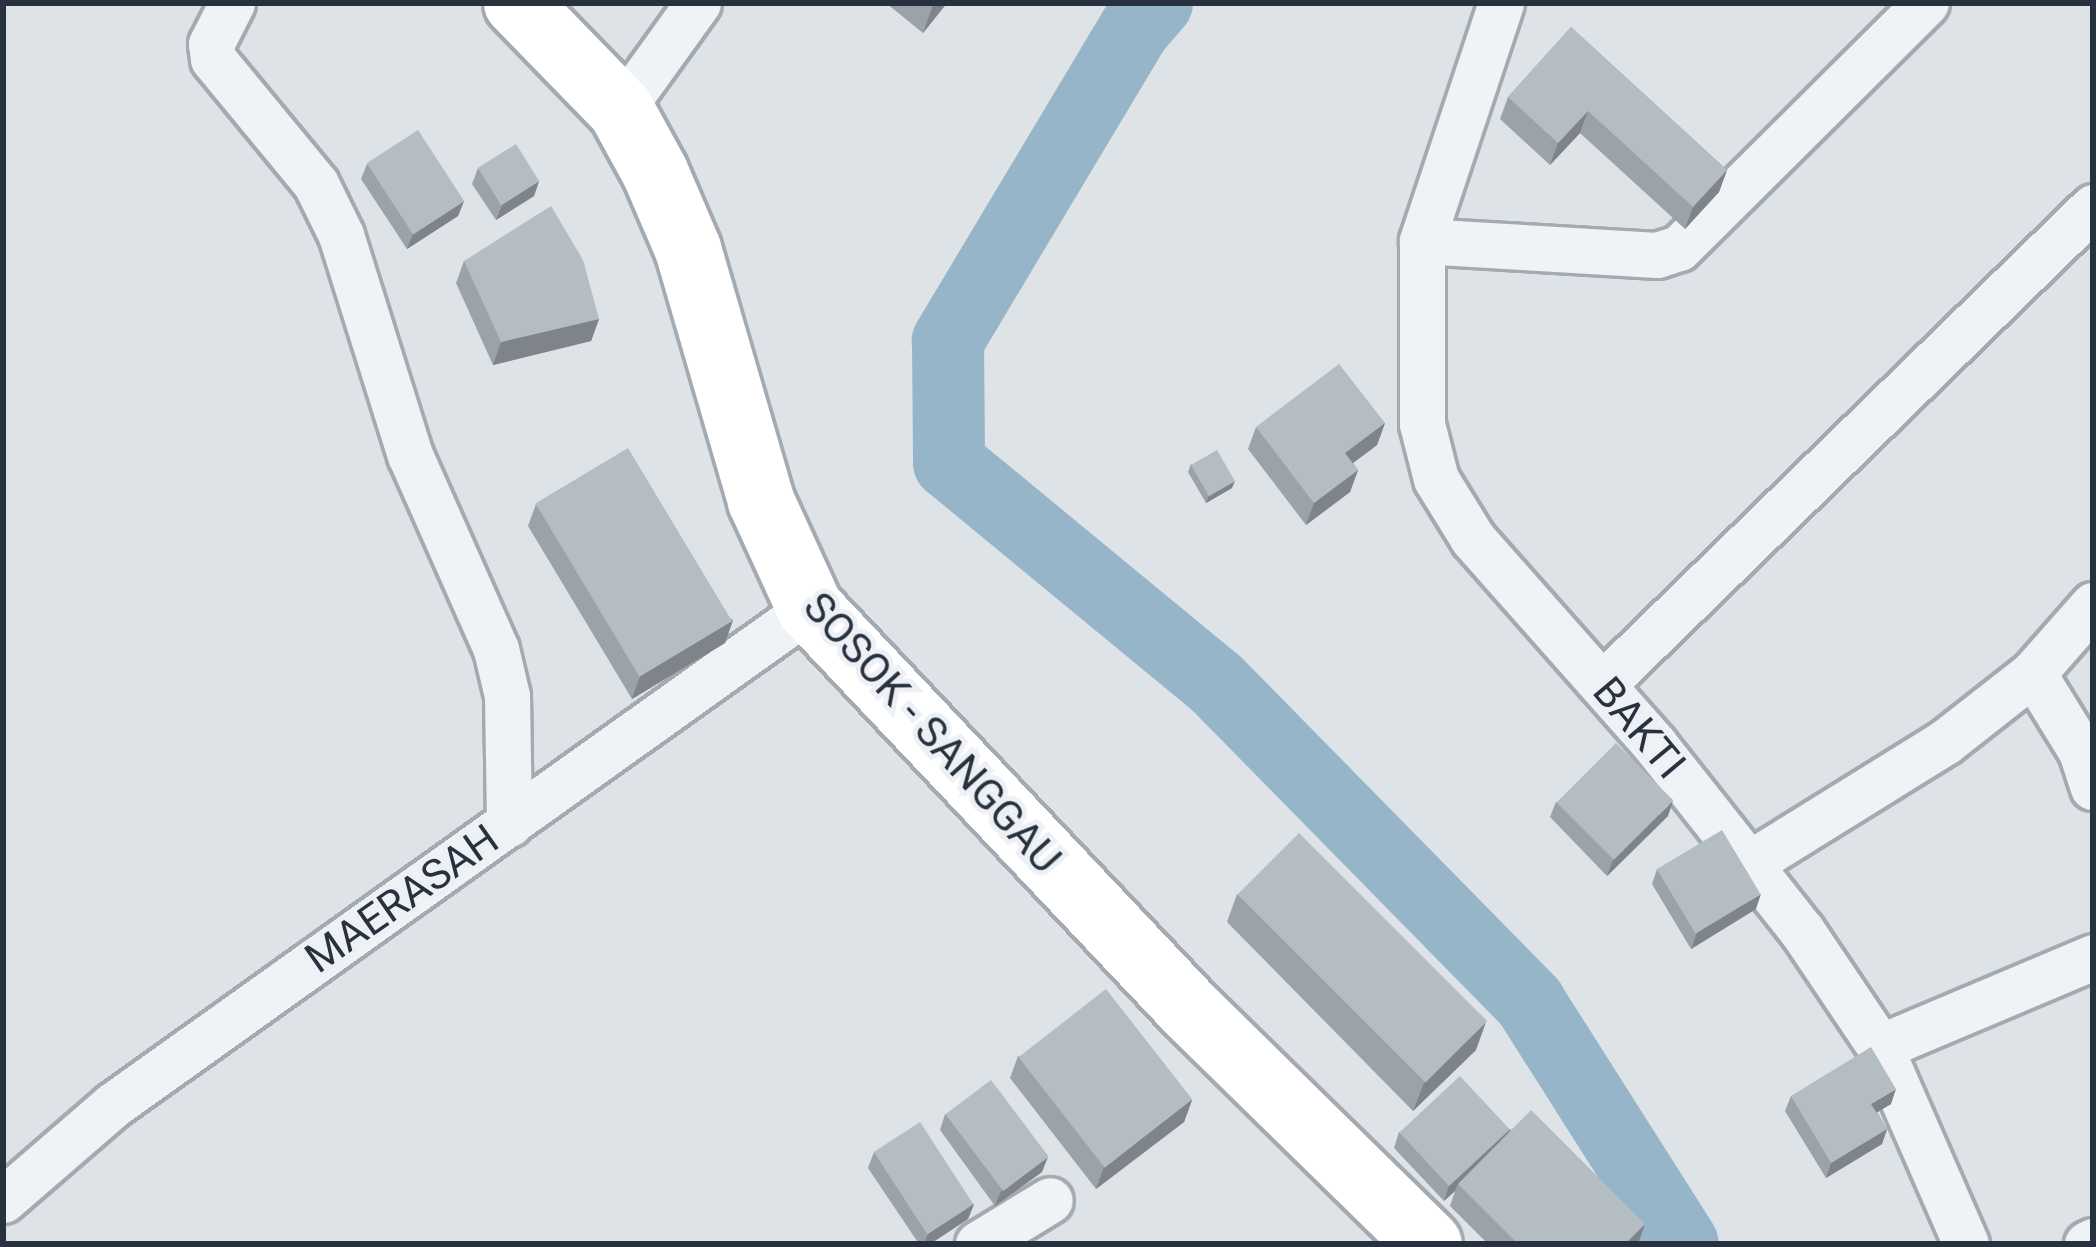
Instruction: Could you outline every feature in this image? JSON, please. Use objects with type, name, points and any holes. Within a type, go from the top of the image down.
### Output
[{"type":"highway","name":"SOSOK - SANGGAU","points":[[518,3],[621,110],[688,250],[761,501],[810,608],[1190,1010],[1429,1244]]},
{"type":"street","points":[[232,3],[211,44],[213,59],[316,184],[341,235],[410,454],[496,649],[507,696],[509,824]]},
{"type":"street","points":[[621,110],[698,3]]},
{"type":"street","name":"BAKTI","points":[[1501,3],[1433,189],[1421,241],[1423,424],[1436,479],[1473,539],[1603,684],[1750,862],[1880,1047],[1966,1244]]},
{"type":"street","points":[[1421,241],[1657,255],[1679,248],[1926,3]]},
{"type":"street","points":[[1603,684],[2093,207]]},
{"type":"street","points":[[1750,862],[1945,742],[2033,673],[2093,605]]},
{"type":"street","name":"MAERASAH","points":[[3,1200],[113,1105],[810,608]]},
{"type":"street","points":[[2033,673],[2081,751],[2093,787]]},
{"type":"street","points":[[1880,1047],[2093,957]]},
{"type":"street","points":[[978,1244],[1050,1200]]},
{"type":"building","points":[[1571,27],[1727,170],[1693,207],[1588,111],[1558,143],[1508,97]]},
{"type":"building","points":[[418,130],[464,201],[413,235],[367,163]]},
{"type":"building","points":[[516,144],[539,181],[501,205],[478,168]]},
{"type":"building","points":[[551,206],[583,260],[599,319],[501,342],[464,261]]},
{"type":"building","points":[[1339,364],[1385,423],[1345,453],[1358,470],[1314,503],[1256,427]]},
{"type":"building","points":[[628,448],[732,621],[639,677],[535,504]]},
{"type":"building","points":[[1217,450],[1235,481],[1209,496],[1191,465]]},
{"type":"building","points":[[1616,743],[1673,800],[1614,860],[1557,802]]},
{"type":"building","points":[[1722,830],[1761,894],[1695,933],[1657,869]]},
{"type":"building","points":[[1299,833],[1487,1021],[1426,1083],[1237,895]]},
{"type":"building","points":[[1106,989],[1192,1099],[1105,1168],[1019,1057]]},
{"type":"building","points":[[1871,1047],[1896,1089],[1871,1104],[1887,1129],[1831,1163],[1791,1096]]},
{"type":"building","points":[[1460,1076],[1510,1129],[1449,1186],[1399,1133]]},
{"type":"building","points":[[991,1080],[1049,1157],[1003,1191],[945,1114]]},
{"type":"building","points":[[1531,1110],[1645,1224],[1625,1244],[1518,1244],[1458,1184]]},
{"type":"building","points":[[920,1122],[973,1204],[927,1234],[874,1152]]},
{"type":"waterway","points":[[1157,3],[1135,28],[948,341],[949,463],[1217,684],[1530,1003],[1683,1244]]}]
